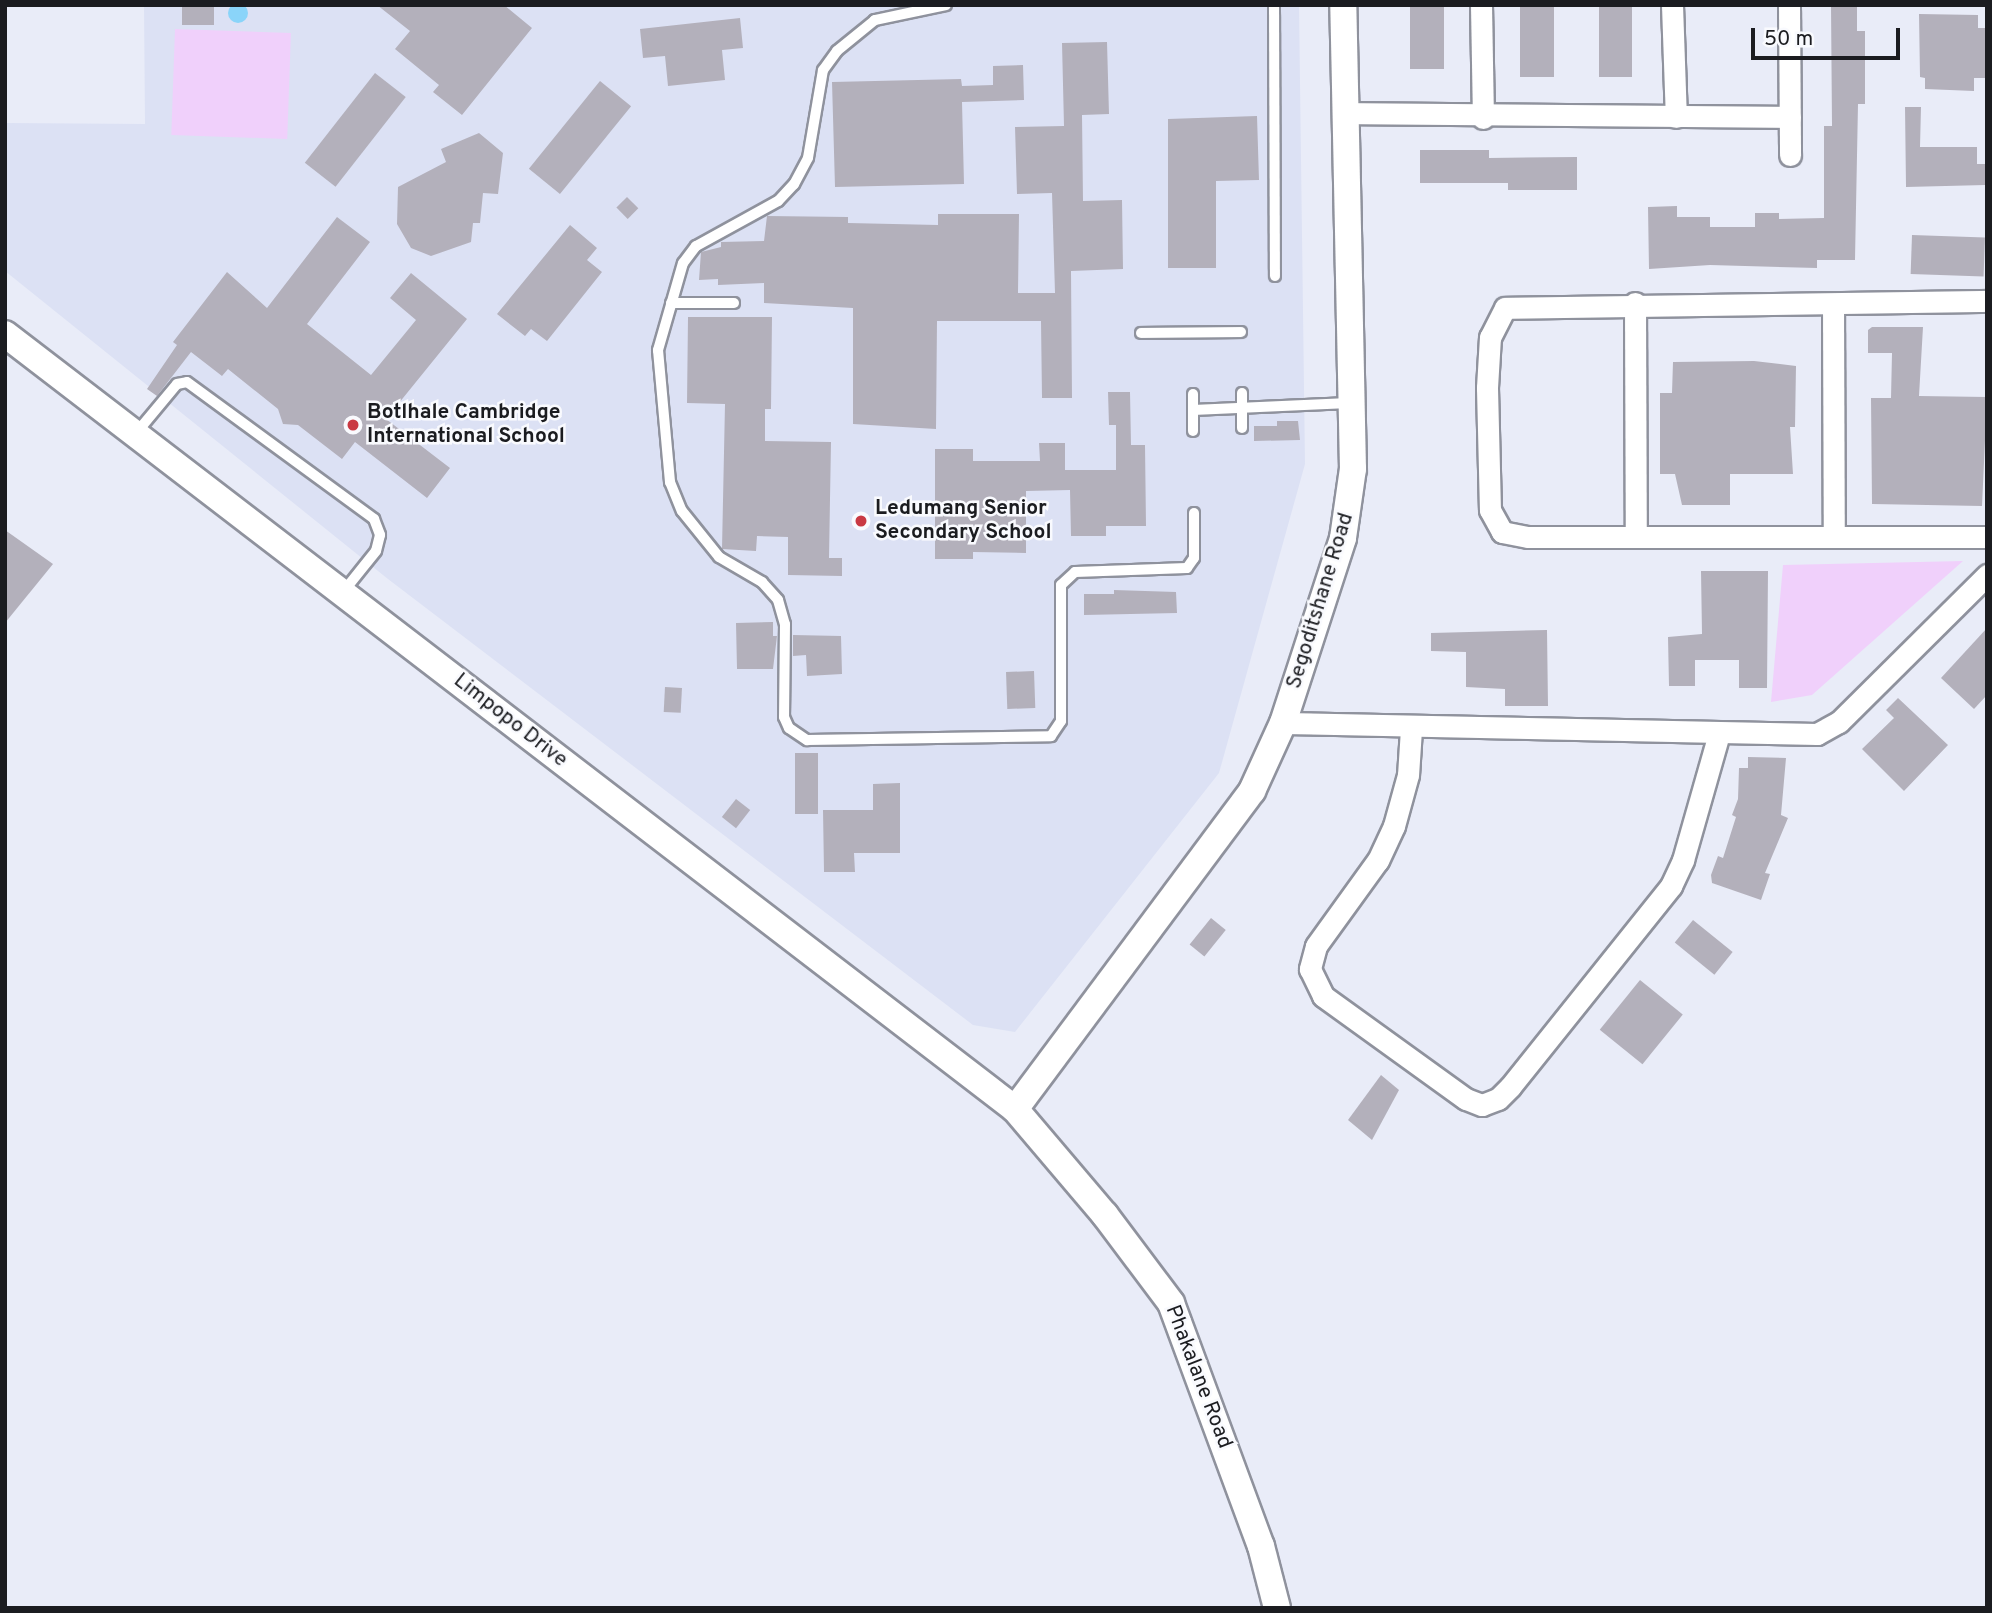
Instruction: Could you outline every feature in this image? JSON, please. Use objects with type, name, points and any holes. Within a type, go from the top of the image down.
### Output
[{"type":"street","name":"Segoditshane Road","points":[[1015,1109],[1240,812],[1283,723],[1350,507],[1343,5]]},
{"type":"street","points":[[1481,5],[1483,118]]},
{"type":"street","points":[[1672,5],[1676,117]]},
{"type":"street","points":[[1789,5],[1790,155]]},
{"type":"street","points":[[1344,113],[1483,118],[1790,117]]},
{"type":"street","points":[[1987,301],[1833,304],[1635,303],[1505,308],[1490,337],[1487,388],[1490,510],[1502,532],[1528,537],[1987,537]]},
{"type":"street","points":[[1635,303],[1636,537]]},
{"type":"street","points":[[1833,304],[1834,537]]},
{"type":"street","name":"Limpopo Drive","points":[[5,334],[137,432],[1015,1109]]},
{"type":"street","points":[[1283,723],[1411,729],[1817,734],[1839,722],[1987,575]]},
{"type":"street","points":[[1411,729],[1408,775],[1394,826],[1378,860],[1316,946],[1310,968],[1323,996],[1466,1099],[1482,1105],[1498,1099],[1510,1087],[1671,887],[1683,860],[1718,734]]},
{"type":"street","name":"Phakalane Road","points":[[1015,1109],[1105,1215],[1171,1303],[1261,1546],[1277,1608]]},
{"type":"lane","points":[[946,5],[875,20],[837,51],[823,71],[808,158],[794,184],[778,201],[689,253],[658,350],[670,482],[698,535],[719,557],[762,582],[778,600],[785,624],[784,717],[797,737],[1051,737],[1061,721],[1061,585],[1074,572],[1187,568],[1194,558],[1194,513]]},
{"type":"lane","points":[[1274,5],[1275,276]]},
{"type":"lane","points":[[671,303],[734,303]]},
{"type":"lane","points":[[1141,333],[1241,332]]},
{"type":"lane","points":[[137,432],[177,384],[187,382],[374,519],[380,535],[376,551],[343,592]]},
{"type":"lane","points":[[1241,393],[1242,428]]},
{"type":"lane","points":[[1193,394],[1193,430]]},
{"type":"lane","points":[[1193,410],[1349,403]]},
{"type":"shaded area","name":"Ledumang Senior Secondary School","points":[[144,5],[1299,5],[1305,464],[1219,773],[1015,1032],[973,1025],[388,579],[5,271],[5,123],[145,124]]},
{"type":"shaded area","points":[[175,29],[291,33],[287,139],[171,135]]},
{"type":"shaded area","points":[[1963,561],[1812,695],[1771,702],[1783,565]]},
{"type":"water","points":[[238,3],[245,6],[248,13],[245,20],[238,23],[231,20],[228,13],[231,6]]},
{"type":"building","points":[[182,5],[214,5],[214,25],[182,25]]},
{"type":"building","points":[[377,5],[504,5],[532,28],[462,115],[433,92],[439,85],[395,49],[410,31]]},
{"type":"building","points":[[1410,5],[1444,5],[1444,69],[1410,69]]},
{"type":"building","points":[[1520,5],[1554,5],[1554,77],[1520,77]]},
{"type":"building","points":[[1599,5],[1632,5],[1632,77],[1599,77]]},
{"type":"building","points":[[1831,5],[1857,5],[1857,31],[1865,31],[1865,104],[1858,104],[1855,260],[1817,260],[1817,268],[1710,265],[1649,269],[1648,207],[1677,206],[1677,217],[1710,217],[1710,227],[1755,227],[1755,213],[1779,213],[1779,219],[1824,218],[1824,126],[1832,126]]},
{"type":"building","points":[[1919,14],[1978,15],[1978,28],[1985,28],[1985,78],[1974,78],[1974,91],[1925,89],[1925,78],[1920,77]]},
{"type":"building","points":[[740,18],[743,48],[722,50],[725,80],[668,86],[665,56],[643,58],[640,29]]},
{"type":"building","points":[[1107,42],[1109,114],[1082,115],[1083,201],[1122,200],[1123,269],[1071,271],[1072,398],[1042,398],[1041,321],[937,321],[936,429],[853,424],[853,308],[764,303],[764,283],[718,285],[718,279],[699,280],[701,252],[721,247],[721,242],[764,241],[767,216],[848,217],[848,223],[938,225],[938,214],[1019,214],[1018,293],[1055,293],[1052,193],[1017,194],[1015,127],[1064,126],[1062,43]]},
{"type":"building","points":[[1023,65],[1024,100],[962,102],[964,184],[835,187],[832,82],[961,79],[962,86],[993,85],[993,66]]},
{"type":"building","points":[[375,73],[406,97],[336,187],[305,163]]},
{"type":"building","points":[[600,81],[631,106],[560,194],[529,169]]},
{"type":"building","points":[[1905,107],[1921,107],[1920,147],[1977,147],[1977,164],[1985,164],[1985,185],[1906,187]]},
{"type":"building","points":[[1257,116],[1259,180],[1216,181],[1216,268],[1168,268],[1168,119]]},
{"type":"building","points":[[479,133],[503,153],[498,194],[483,193],[480,223],[473,223],[471,242],[431,256],[411,248],[397,224],[398,187],[446,162],[441,149]]},
{"type":"building","points":[[1420,150],[1489,150],[1489,158],[1577,157],[1577,190],[1508,190],[1508,183],[1420,183]]},
{"type":"building","points":[[627,197],[638,208],[628,219],[616,208]]},
{"type":"building","points":[[337,217],[370,242],[307,324],[371,375],[416,320],[390,298],[411,273],[467,319],[386,419],[450,468],[427,498],[355,442],[342,459],[298,425],[283,424],[278,409],[228,369],[222,376],[191,352],[157,396],[147,389],[177,345],[173,342],[227,272],[267,308]]},
{"type":"building","points":[[570,225],[597,248],[587,260],[602,272],[547,341],[531,329],[525,336],[497,314]]},
{"type":"building","points":[[1912,235],[1985,238],[1984,277],[1911,274]]},
{"type":"building","points":[[688,317],[772,317],[771,409],[765,409],[765,441],[831,442],[829,558],[842,558],[842,576],[788,575],[788,537],[757,536],[756,551],[722,549],[725,404],[687,403]]},
{"type":"building","points":[[1872,327],[1923,327],[1919,396],[1987,397],[1982,506],[1872,504],[1871,398],[1891,398],[1892,353],[1868,353],[1868,330]]},
{"type":"building","points":[[1754,361],[1796,366],[1795,427],[1790,427],[1793,474],[1730,474],[1730,505],[1682,505],[1675,474],[1660,474],[1660,393],[1672,393],[1673,362]]},
{"type":"building","points":[[1108,392],[1130,392],[1131,445],[1145,445],[1146,526],[1106,526],[1106,536],[1071,536],[1070,490],[1026,491],[1026,553],[973,552],[973,559],[935,559],[935,449],[973,449],[973,461],[1040,461],[1039,443],[1065,443],[1065,470],[1116,470],[1116,425],[1109,425]]},
{"type":"building","points":[[1277,421],[1298,421],[1300,440],[1254,441],[1254,426],[1277,426]]},
{"type":"building","points":[[5,530],[53,564],[5,623]]},
{"type":"building","points":[[1701,571],[1768,571],[1767,688],[1739,688],[1739,660],[1695,660],[1695,686],[1669,686],[1668,637],[1702,634]]},
{"type":"building","points":[[1114,590],[1176,592],[1177,613],[1084,615],[1084,594],[1114,594]]},
{"type":"building","points":[[773,622],[773,636],[777,636],[773,669],[737,669],[736,623]]},
{"type":"building","points":[[1987,628],[1987,695],[1974,709],[1941,678]]},
{"type":"building","points":[[1547,630],[1548,706],[1505,706],[1505,689],[1466,687],[1466,652],[1431,651],[1431,633]]},
{"type":"building","points":[[793,635],[841,636],[842,674],[807,676],[806,655],[793,656]]},
{"type":"building","points":[[1034,671],[1035,708],[1007,709],[1006,672]]},
{"type":"building","points":[[665,687],[682,688],[681,713],[664,712]]},
{"type":"building","points":[[1898,698],[1948,745],[1904,791],[1862,749],[1894,718],[1886,710]]},
{"type":"building","points":[[795,753],[818,753],[818,814],[795,814]]},
{"type":"building","points":[[1748,757],[1786,758],[1781,815],[1788,818],[1765,873],[1770,874],[1761,900],[1712,883],[1711,875],[1718,856],[1723,858],[1736,817],[1732,815],[1738,799],[1739,768],[1748,768]]},
{"type":"building","points":[[900,783],[900,853],[854,853],[855,872],[824,872],[823,810],[873,810],[873,784]]},
{"type":"building","points":[[736,799],[750,810],[736,828],[722,817]]},
{"type":"building","points":[[1211,918],[1226,930],[1204,956],[1190,944]]},
{"type":"building","points":[[1693,920],[1733,952],[1714,975],[1675,943]]},
{"type":"building","points":[[1640,980],[1683,1015],[1642,1064],[1600,1030]]},
{"type":"building","points":[[1381,1075],[1399,1090],[1372,1140],[1348,1120]]},
{"type":"place","name":"Botlhale Cambridge International School","points":[[353,425]]},
{"type":"place","name":"Ledumang Senior Secondary School","points":[[861,521]]}]
